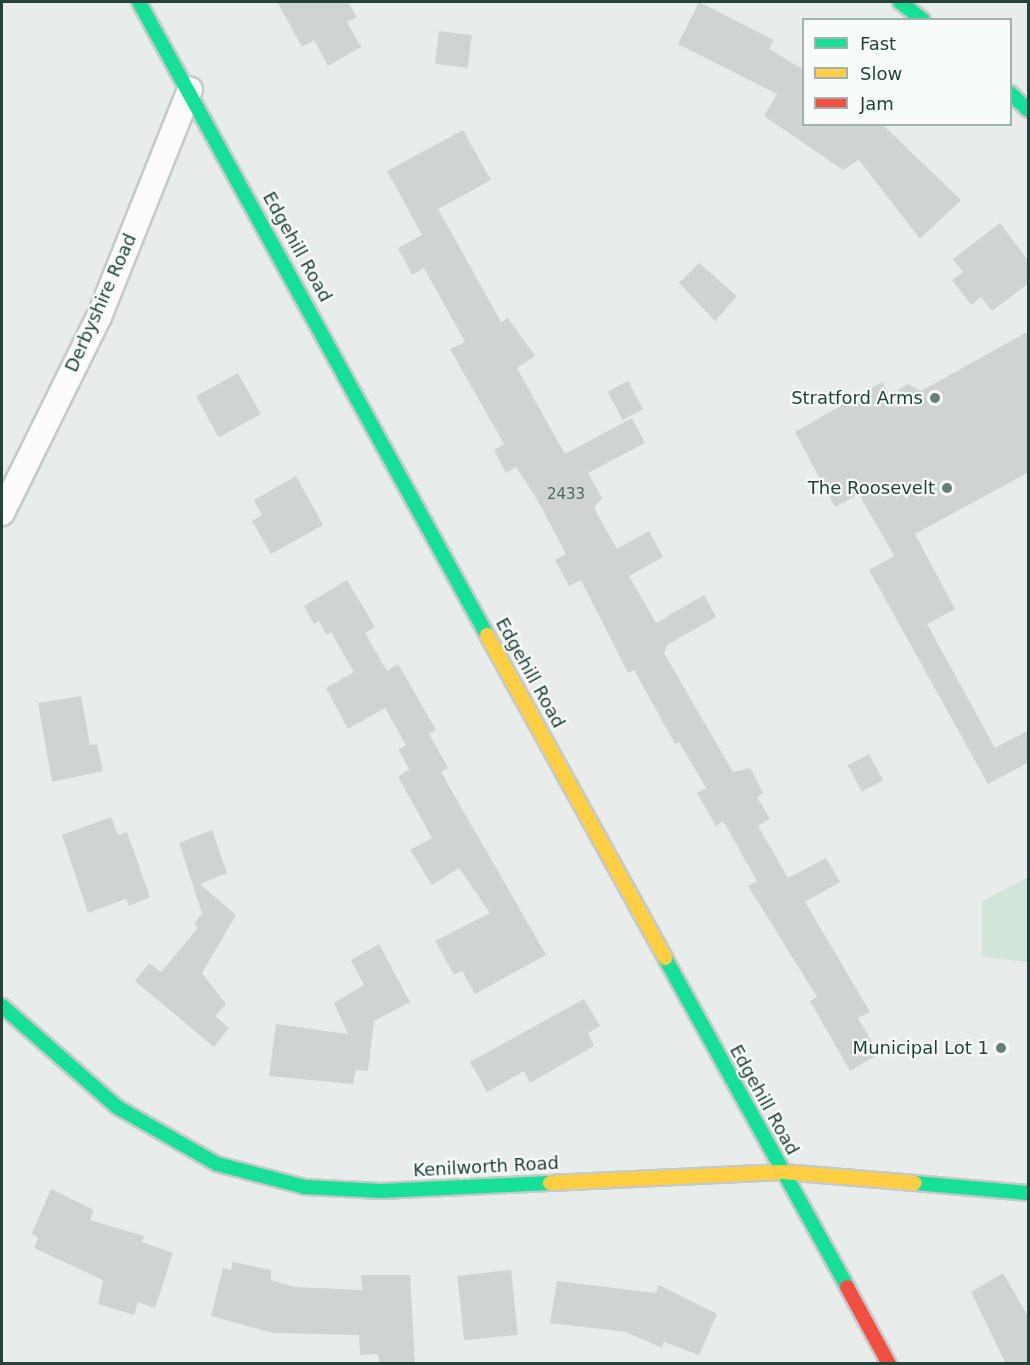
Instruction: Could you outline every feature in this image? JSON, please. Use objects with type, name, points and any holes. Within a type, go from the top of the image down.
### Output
[{"type":"street","name":"Edgehill Road","points":[[139,2],[190,89],[889,1364]]},
{"type":"street","points":[[900,2],[920,18]]},
{"type":"street","name":"Derbyshire Road","points":[[2,513],[99,317],[190,89]]},
{"type":"street","points":[[1012,94],[1029,110]]},
{"type":"street","name":"Kenilworth Road","points":[[2,1005],[117,1107],[169,1142],[216,1164],[305,1187],[381,1191],[783,1172],[1029,1193]]},
{"type":"green space","points":[[1028,877],[1028,962],[982,957],[982,901]]},
{"type":"building","points":[[277,2],[348,2],[357,17],[347,22],[361,47],[328,66],[314,40],[302,47]]},
{"type":"building","points":[[699,2],[774,40],[769,49],[802,69],[802,126],[884,126],[961,200],[920,239],[859,160],[843,170],[764,116],[777,94],[678,44]]},
{"type":"building","points":[[439,31],[472,35],[468,68],[435,64]]},
{"type":"building","points":[[463,130],[491,180],[438,209],[501,322],[508,318],[535,356],[517,368],[565,454],[632,418],[645,443],[588,473],[602,498],[594,508],[617,549],[649,531],[663,557],[629,576],[656,623],[704,595],[716,617],[667,645],[664,653],[733,772],[750,768],[763,793],[757,797],[770,819],[758,826],[788,878],[826,858],[840,882],[805,902],[870,1012],[858,1018],[879,1054],[850,1071],[810,1001],[817,997],[748,886],[757,881],[723,821],[716,826],[697,793],[706,788],[679,742],[675,744],[634,670],[628,673],[581,580],[569,586],[555,560],[566,554],[538,501],[516,467],[506,473],[494,450],[504,444],[450,349],[465,342],[424,268],[412,275],[398,248],[422,235],[387,171]]},
{"type":"building","points":[[1000,223],[1029,262],[1029,283],[992,311],[981,297],[971,305],[952,280],[963,272],[953,259]]},
{"type":"building","points":[[699,263],[737,296],[715,321],[679,283]]},
{"type":"building","points":[[1029,331],[1029,472],[915,534],[955,609],[927,624],[995,748],[1029,730],[1029,762],[988,784],[869,570],[894,556],[859,494],[835,507],[795,432],[882,382],[889,395],[908,384],[921,391]]},
{"type":"building","points":[[238,373],[261,414],[219,437],[196,396]]},
{"type":"building","points":[[628,381],[643,409],[623,420],[608,392]]},
{"type":"building","points":[[296,476],[323,525],[271,554],[252,521],[262,515],[254,500]]},
{"type":"building","points":[[347,580],[375,627],[365,633],[387,671],[398,664],[436,730],[429,734],[448,768],[441,772],[546,955],[475,994],[462,971],[454,975],[435,941],[490,913],[459,868],[432,885],[410,850],[432,838],[398,777],[409,769],[399,750],[406,745],[385,708],[348,729],[326,688],[354,672],[331,632],[327,635],[319,621],[314,624],[304,606]]},
{"type":"building","points":[[81,696],[90,745],[97,744],[103,771],[52,782],[38,703]]},
{"type":"building","points":[[869,754],[883,780],[862,792],[848,765]]},
{"type":"building","points":[[111,817],[118,835],[127,832],[150,897],[129,906],[126,899],[88,913],[62,835]]},
{"type":"building","points":[[212,830],[227,873],[200,884],[236,915],[202,973],[226,1004],[215,1016],[229,1028],[214,1047],[135,981],[149,963],[161,972],[198,928],[194,924],[202,913],[179,843]]},
{"type":"building","points":[[379,944],[410,1002],[374,1021],[368,1071],[356,1070],[353,1084],[269,1076],[276,1024],[348,1034],[334,1003],[364,985],[351,960]]},
{"type":"building","points":[[584,999],[600,1026],[588,1033],[594,1046],[530,1083],[524,1071],[487,1092],[470,1062]]},
{"type":"building","points":[[51,1189],[94,1210],[90,1220],[144,1236],[142,1242],[173,1253],[155,1308],[138,1302],[134,1315],[98,1304],[103,1280],[34,1248],[38,1238],[32,1233]]},
{"type":"building","points":[[233,1262],[271,1270],[271,1280],[295,1287],[362,1290],[361,1275],[410,1275],[415,1364],[380,1364],[378,1354],[360,1355],[359,1335],[273,1333],[211,1316],[223,1268],[231,1270]]},
{"type":"building","points":[[511,1270],[518,1335],[464,1340],[457,1276]]},
{"type":"building","points":[[1003,1273],[1029,1318],[1029,1364],[1006,1364],[971,1292]]},
{"type":"building","points":[[557,1281],[656,1293],[659,1285],[717,1314],[699,1355],[664,1342],[662,1348],[626,1332],[550,1323]]},
{"type":"traffic: fast","points":[[139,2],[487,635]]},
{"type":"traffic: fast","points":[[900,2],[920,18]]},
{"type":"traffic: fast","points":[[1012,95],[1028,110]]},
{"type":"traffic: fast","points":[[665,958],[847,1287]]},
{"type":"traffic: fast","points":[[2,1006],[117,1107],[217,1164],[305,1187],[381,1191],[550,1183]]},
{"type":"traffic: fast","points":[[915,1183],[1028,1193]]},
{"type":"traffic: slow","points":[[487,635],[665,958]]},
{"type":"traffic: slow","points":[[550,1183],[783,1172],[915,1183]]},
{"type":"traffic: jam","points":[[847,1287],[889,1364]]},
{"type":"place","name":"Stratford Arms","points":[[935,398]]},
{"type":"place","name":"The Roosevelt","points":[[947,488]]},
{"type":"place","name":"Municipal Lot 1","points":[[1001,1048]]}]
